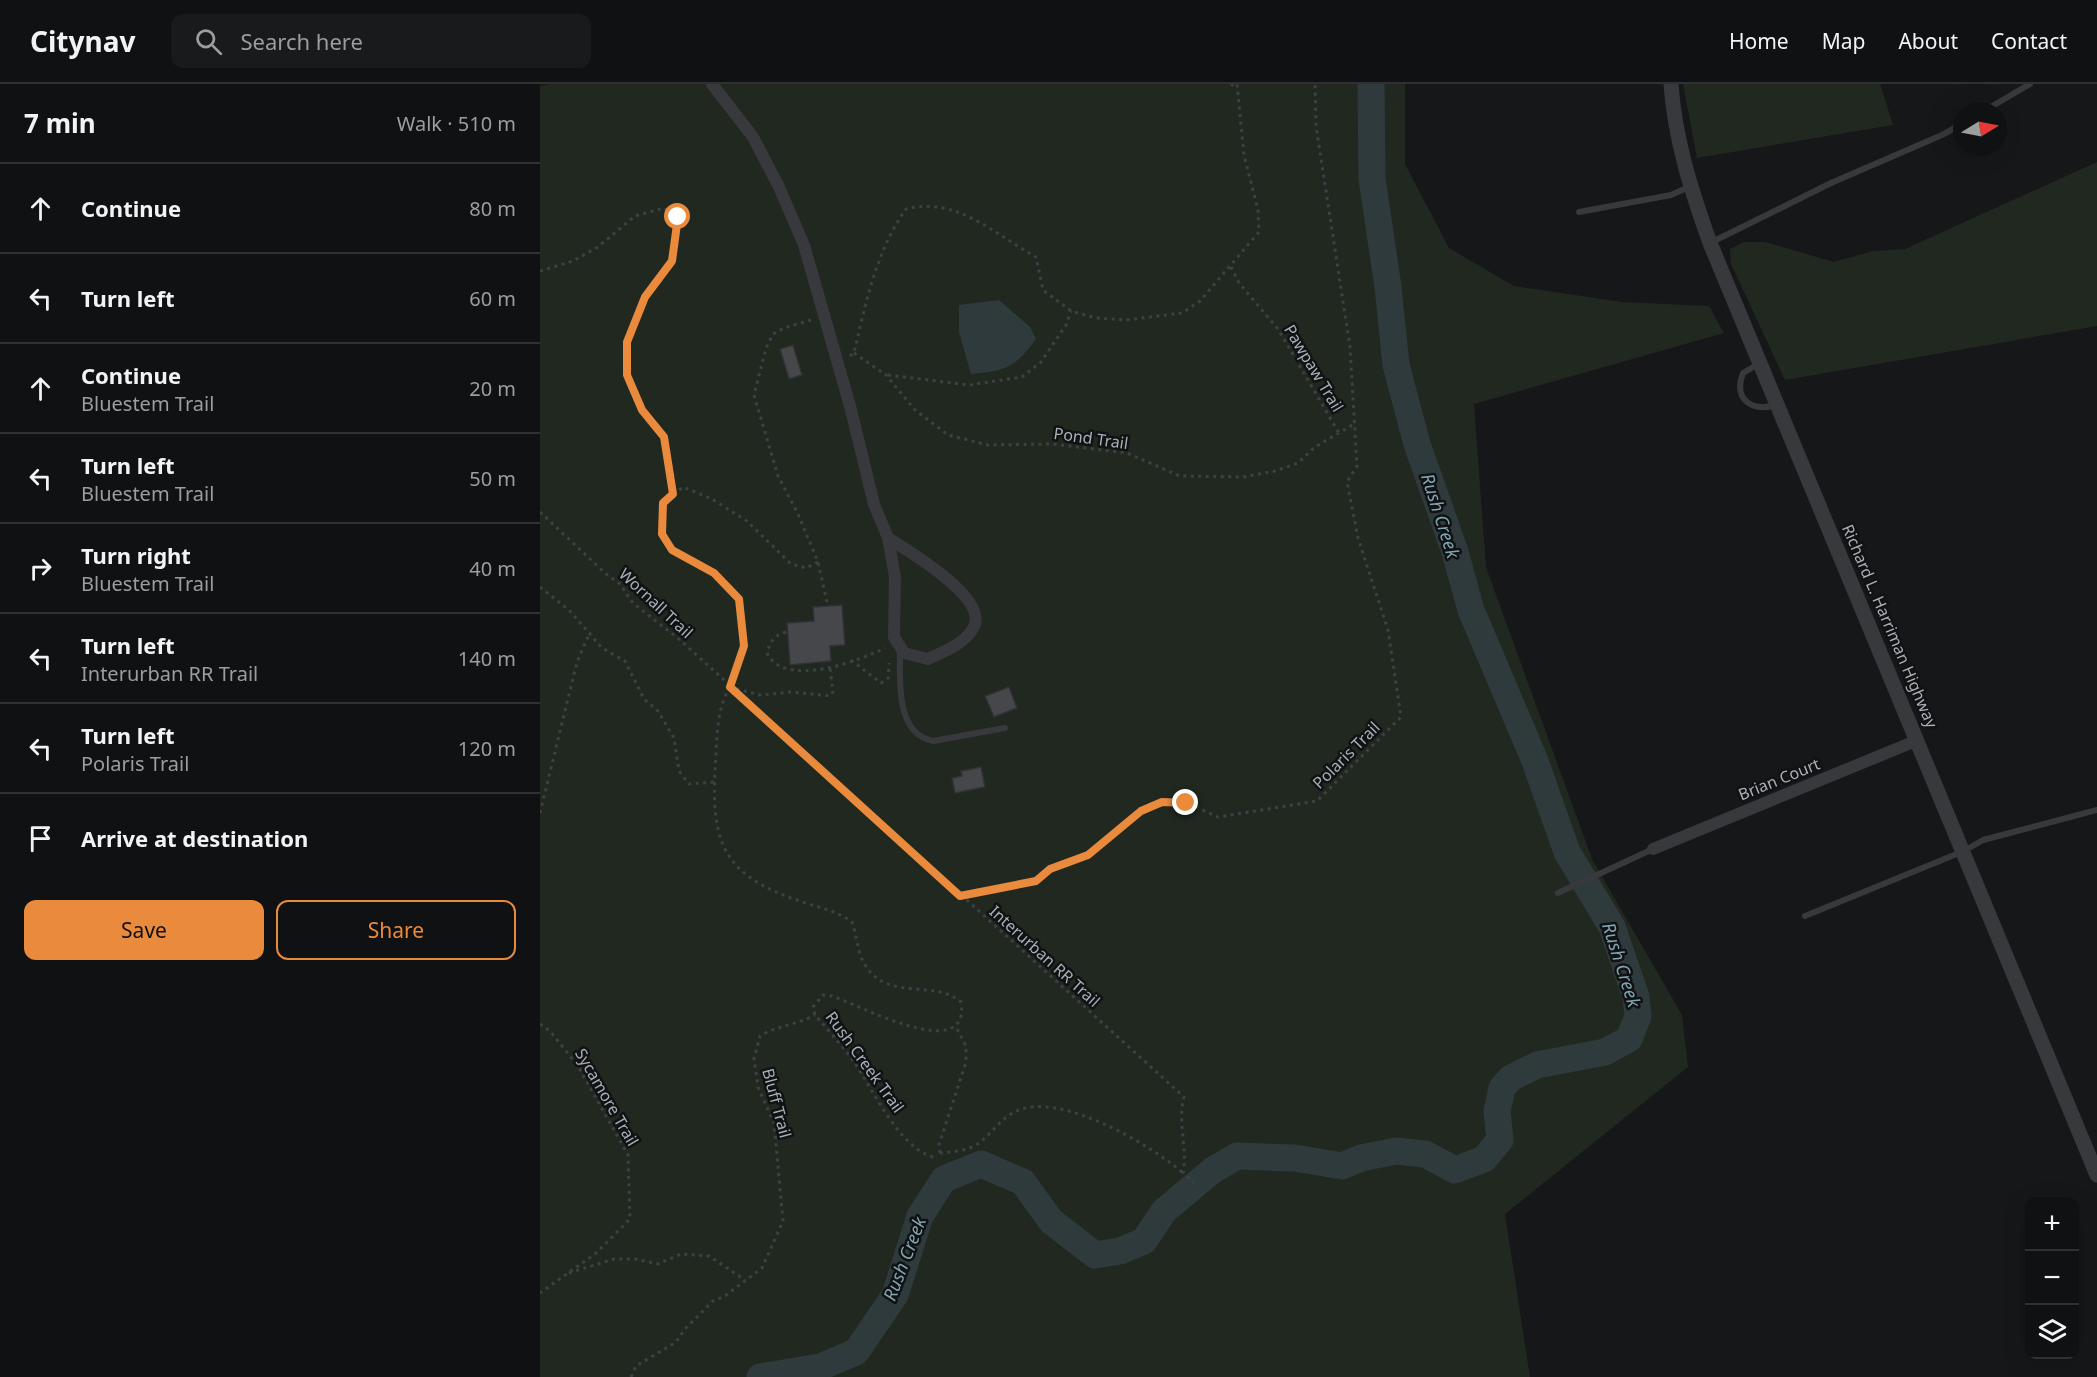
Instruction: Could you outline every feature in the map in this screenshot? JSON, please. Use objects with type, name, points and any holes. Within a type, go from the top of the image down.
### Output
[{"type":"street","points":[[712,84],[753,137],[779,187],[804,245],[874,504],[888,538],[895,577],[894,637],[904,653],[928,659],[962,641],[974,627],[976,612],[968,599],[942,576],[888,538]]},
{"type":"street","name":"Richard L. Harriman Highway","points":[[1671,84],[1677,139],[1690,186],[1710,243],[2097,1176]]},
{"type":"street","name":"Brian Court","points":[[1653,849],[1918,740]]},
{"type":"lane","points":[[1999,102],[2030,84]]},
{"type":"lane","points":[[1710,243],[1831,183],[1953,129]]},
{"type":"lane","points":[[1579,212],[1671,195],[1690,186]]},
{"type":"lane","points":[[1761,362],[1743,373],[1741,391],[1746,401],[1754,408],[1763,409],[1778,404]]},
{"type":"lane","points":[[898,644],[904,711],[912,731],[923,739],[933,741],[1005,728]]},
{"type":"lane","points":[[1805,916],[1964,851],[1983,840],[2097,810]]},
{"type":"lane","points":[[1558,892],[1653,849]]},
{"type":"path","points":[[1231,84],[1237,89]]},
{"type":"path","points":[[837,363],[854,353],[891,229],[906,208],[924,204],[939,206],[976,219],[1036,257],[1043,290],[1071,311],[1096,318],[1126,320],[1182,313],[1200,301],[1259,232],[1258,210],[1244,155],[1237,84]]},
{"type":"path","name":"Pawpaw Trail","points":[[1231,267],[1239,283],[1278,329],[1339,433],[1354,424],[1350,347],[1316,126],[1315,84]]},
{"type":"path","points":[[540,271],[573,261],[598,248],[635,216],[664,208],[678,217],[672,261],[645,297],[627,342],[627,375],[642,410],[664,437],[673,494]]},
{"type":"path","name":"Pond Trail","points":[[886,375],[969,385],[1022,377],[1041,362],[1066,325],[1071,311]]},
{"type":"path","points":[[825,316],[784,328],[773,334],[766,348],[754,395],[778,476],[818,562],[827,602]]},
{"type":"path","name":"Pond Trail","points":[[854,353],[886,375],[915,410],[948,435],[988,445],[1053,444],[1127,453],[1180,476],[1243,477],[1275,471],[1298,463],[1315,447],[1339,433]]},
{"type":"path","name":"Polaris Trail","points":[[960,896],[1036,881],[1050,869],[1088,855],[1141,811],[1162,802],[1186,803],[1218,817],[1317,801],[1401,717],[1388,630],[1358,538],[1347,482],[1357,466],[1354,424]]},
{"type":"path","points":[[818,562],[806,568],[791,564],[747,521],[711,499],[683,487],[663,503],[662,534],[672,550],[714,573],[739,599],[744,646],[725,696],[719,722],[715,782],[719,834],[725,853],[732,864],[774,891],[844,915],[852,922],[864,964],[886,985],[942,993],[954,996],[961,1002],[963,1013],[956,1027],[966,1046],[966,1062],[939,1145],[940,1154]]},
{"type":"path","name":"Wornall Trail","points":[[540,512],[606,574],[620,584],[633,603],[731,685],[760,695],[790,692],[830,696],[833,692],[830,668]]},
{"type":"path","points":[[540,587],[590,632],[602,648],[625,661],[644,699],[658,711],[674,738],[679,771],[683,779],[689,784],[715,782]]},
{"type":"path","points":[[540,813],[577,662],[590,632]]},
{"type":"path","points":[[786,632],[778,634],[769,644],[767,653],[773,663],[789,670],[830,668],[898,644]]},
{"type":"path","points":[[851,660],[881,683],[885,681],[888,665],[898,644]]},
{"type":"path","name":"Interurban RR Trail","points":[[731,685],[960,896],[1185,1097],[1181,1126],[1185,1161],[1183,1173]]},
{"type":"path","name":"Rush Creek Trail","points":[[942,1164],[936,1158],[924,1155],[904,1137],[854,1062],[815,1015],[813,1007],[818,998],[832,996],[918,1030],[940,1033],[956,1027]]},
{"type":"path","name":"Bluff Trail","points":[[746,1281],[762,1268],[771,1253],[783,1221],[777,1183],[778,1155],[774,1123],[758,1087],[754,1059],[760,1036],[774,1028],[791,1022],[800,1023],[815,1015]]},
{"type":"path","name":"Sycamore Trail","points":[[540,1024],[550,1031],[578,1066],[628,1155],[630,1219],[596,1254],[540,1293]]},
{"type":"path","points":[[936,1158],[940,1154],[976,1145],[1004,1118],[1019,1110],[1042,1105],[1124,1132],[1194,1183]]},
{"type":"path","points":[[567,1274],[614,1259],[635,1259],[658,1264],[681,1254],[709,1256],[746,1281],[713,1301],[685,1329],[676,1342],[636,1366],[631,1377]]},
{"type":"shaded area","points":[[551,84],[1405,84],[1405,164],[1449,248],[1514,286],[1622,302],[1709,306],[1724,333],[1474,404],[1486,567],[1592,859],[1682,1015],[1688,1067],[1505,1214],[1530,1377],[540,1377],[540,86]]},
{"type":"shaded area","points":[[1683,84],[1880,84],[1893,125],[1697,158]]},
{"type":"shaded area","points":[[2097,162],[2097,326],[1785,380],[1731,264],[1730,249],[1744,242],[1765,242],[1834,262],[1873,251],[1905,249]]},
{"type":"shaded area","points":[[999,300],[1030,327],[1036,339],[1022,356],[1008,366],[971,374],[959,332],[959,305]]},
{"type":"building","points":[[793,345],[802,375],[789,379],[780,349]]},
{"type":"building","points":[[842,605],[845,645],[830,646],[831,661],[790,665],[787,623],[814,621],[813,607]]},
{"type":"building","points":[[1009,687],[1017,708],[994,717],[985,696]]},
{"type":"building","points":[[981,767],[985,787],[955,793],[952,778],[962,776],[961,771]]},
{"type":"waterway","name":"Rush Creek","points":[[760,1377],[820,1367],[856,1352],[895,1295],[920,1216],[944,1179],[981,1164],[1023,1182],[1051,1221],[1095,1255],[1120,1251],[1144,1241],[1164,1211],[1213,1170],[1237,1156],[1295,1158],[1342,1166],[1361,1158],[1396,1151],[1425,1154],[1455,1170],[1484,1159],[1500,1140],[1497,1111],[1502,1088],[1511,1078],[1537,1065],[1605,1052],[1629,1039],[1638,1016],[1636,997],[1612,927],[1567,852],[1535,761],[1471,610],[1455,552],[1417,444],[1396,365],[1388,287],[1372,179],[1371,84]]},
{"type":"route","points":[[678,217],[672,261],[645,297],[627,342],[627,375],[642,410],[664,437],[673,494],[663,503],[662,534],[672,550],[714,573],[739,599],[744,646],[730,687],[960,896],[1036,881],[1050,869],[1088,855],[1141,811],[1162,802],[1186,803]]}]
